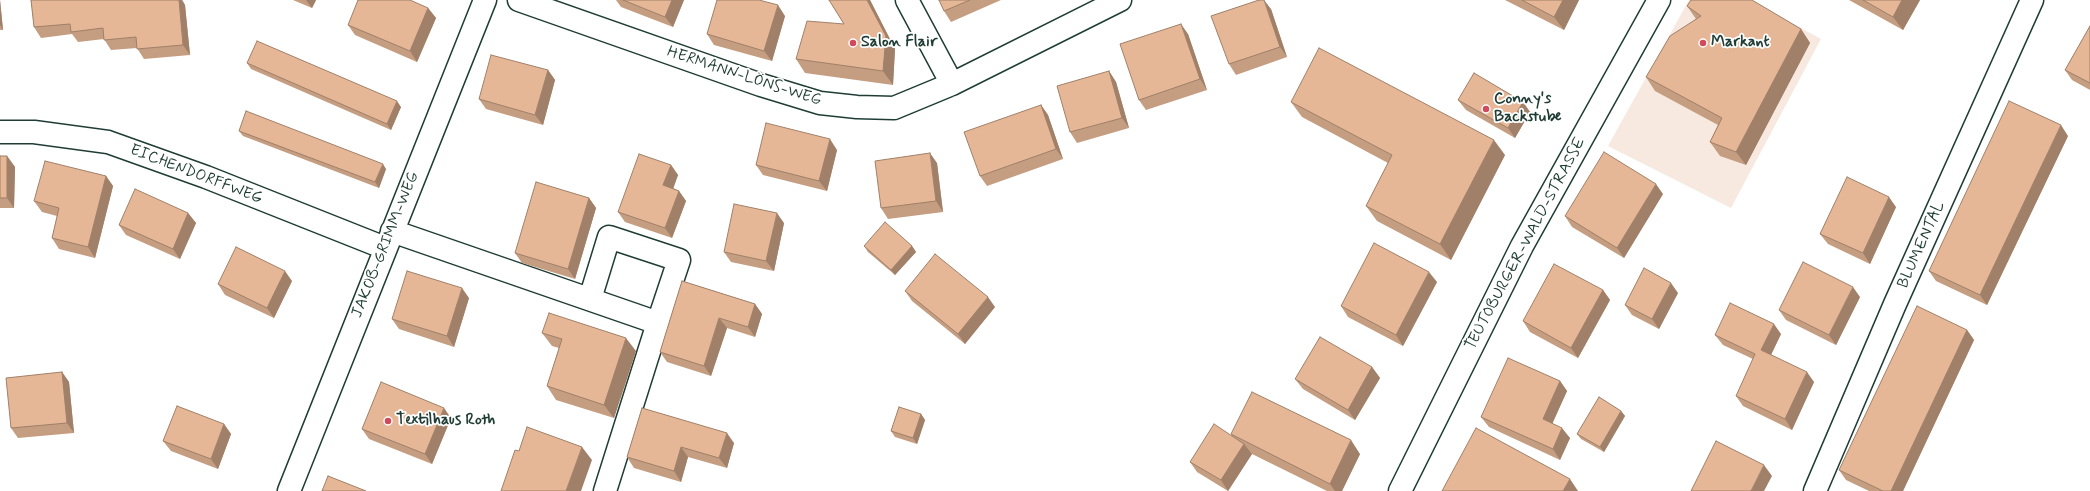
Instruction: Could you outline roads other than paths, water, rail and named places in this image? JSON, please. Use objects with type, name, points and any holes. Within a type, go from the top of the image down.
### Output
[{"type":"street","name":"JAKOB-GRIMM-WEG","points":[[289,491],[485,0]]},
{"type":"street","name":"HERMANN-LÖNS-WEG","points":[[519,0],[761,85],[820,103],[856,107],[894,108],[952,84],[1120,0]]},
{"type":"street","points":[[907,0],[952,84]]},
{"type":"street","name":"TEUTOBURGER-WALD-STRASSE","points":[[1400,491],[1522,246],[1659,0]]},
{"type":"street","name":"BLUMENTAL","points":[[1816,491],[1899,296],[2032,0]]},
{"type":"street","name":"EICHENDORFFWEG","points":[[0,132],[34,132],[108,142],[389,239],[658,322]]},
{"type":"street","points":[[590,300],[609,237],[679,260],[605,491]]},
{"type":"place","name":"Salon Flair","points":[[853,43]]},
{"type":"place","name":"Markant","points":[[1703,43]]},
{"type":"place","name":"Conny's Backstube","points":[[1486,109]]},
{"type":"place","name":"Textilhaus Roth","points":[[388,421]]}]
